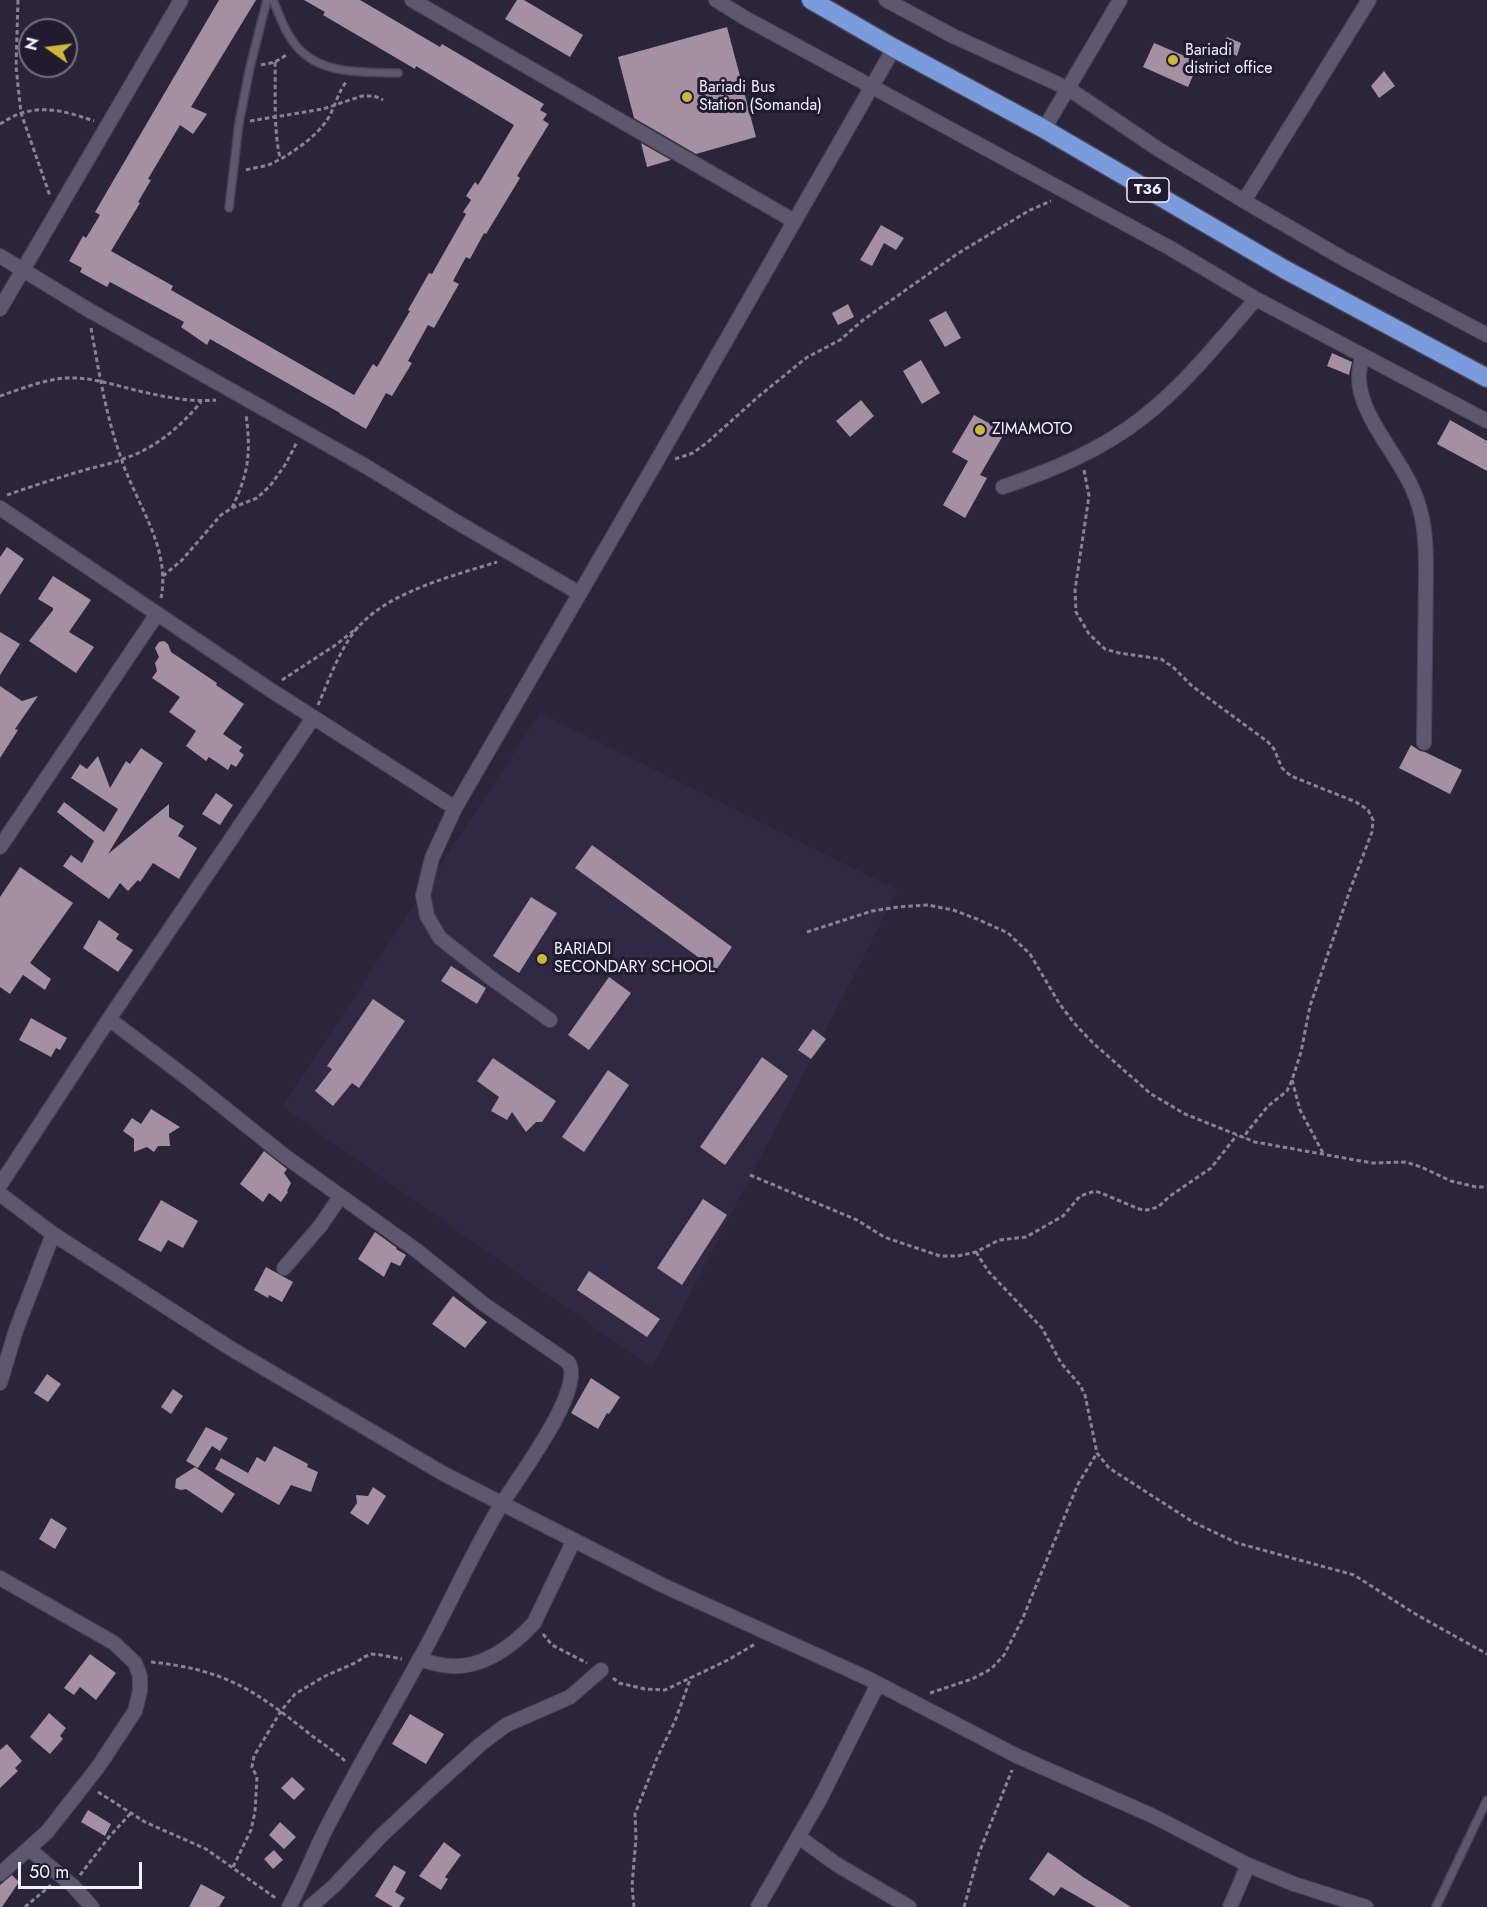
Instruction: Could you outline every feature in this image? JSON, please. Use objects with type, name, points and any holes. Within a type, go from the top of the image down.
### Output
[{"type":"highway","name":"T36","points":[[811,0],[1044,129],[1284,269],[1487,378]]},
{"type":"street","points":[[0,309],[181,0]]},
{"type":"street","points":[[412,0],[794,221]]},
{"type":"street","points":[[716,0],[871,87],[1170,248],[1256,299],[1487,421]]},
{"type":"street","points":[[886,0],[953,36],[1069,89],[1158,149],[1244,201],[1487,335]]},
{"type":"street","points":[[1044,129],[1120,0]]},
{"type":"street","points":[[1244,201],[1369,0]]},
{"type":"street","points":[[550,1020],[440,938],[427,916],[423,895],[432,858],[455,808],[894,48]]},
{"type":"street","points":[[0,256],[87,309],[303,430],[579,593]]},
{"type":"street","points":[[1003,487],[1049,471],[1095,449],[1142,418],[1184,380],[1256,299]]},
{"type":"street","points":[[1362,355],[1359,379],[1362,396],[1373,421],[1413,490],[1423,519],[1426,562],[1424,743]]},
{"type":"street","points":[[1,507],[268,689],[455,808]]},
{"type":"street","points":[[0,847],[157,614]]},
{"type":"street","points":[[0,1185],[109,1019],[313,718]]},
{"type":"street","points":[[109,1019],[286,1157],[416,1250],[485,1305],[571,1365],[572,1374],[556,1418],[538,1451],[502,1503],[285,1904]]},
{"type":"street","points":[[0,1194],[53,1234],[230,1348],[444,1474],[662,1585],[878,1684],[1017,1756],[1153,1816],[1248,1865],[1294,1884],[1366,1907]]},
{"type":"street","points":[[284,1268],[321,1225],[340,1197]]},
{"type":"street","points":[[0,1383],[16,1330],[53,1234]]},
{"type":"street","points":[[419,1659],[444,1666],[484,1661],[523,1635],[534,1623],[574,1540]]},
{"type":"street","points":[[0,1578],[114,1643],[135,1663],[140,1676],[140,1691],[135,1711],[98,1767],[47,1832],[0,1874]]},
{"type":"street","points":[[316,1906],[381,1836],[481,1744],[506,1725],[570,1697],[601,1670]]},
{"type":"street","points":[[759,1907],[820,1799],[878,1684]]},
{"type":"street","points":[[799,1837],[836,1864],[909,1907]]},
{"type":"street","points":[[29,1849],[73,1886],[92,1907]]},
{"type":"street","points":[[1230,1907],[1248,1865]]},
{"type":"lane","points":[[229,208],[239,123],[267,0]]},
{"type":"lane","points":[[273,0],[282,22],[298,49],[313,61],[331,68],[355,72],[398,73]]},
{"type":"lane","points":[[1436,1907],[1487,1800]]},
{"type":"path","points":[[18,0],[16,67],[21,113],[56,212]]},
{"type":"path","points":[[250,67],[274,62],[298,49]]},
{"type":"path","points":[[274,62],[274,116],[280,158]]},
{"type":"path","points":[[234,173],[268,165],[302,145],[318,132],[328,120],[342,88],[355,72]]},
{"type":"path","points":[[239,123],[298,114],[362,96],[374,96],[383,100]]},
{"type":"path","points":[[0,124],[21,113],[42,110],[71,113],[107,126]]},
{"type":"path","points":[[655,464],[693,453],[806,358],[840,340],[863,320],[957,254],[1030,210],[1069,193]]},
{"type":"path","points":[[87,309],[101,381],[121,460],[153,530],[159,550],[163,576],[157,614]]},
{"type":"path","points":[[0,396],[58,379],[101,381],[147,393],[201,402],[238,394],[249,449],[242,488],[232,508]]},
{"type":"path","points":[[1,507],[74,473],[147,450],[185,422],[201,402]]},
{"type":"path","points":[[163,576],[182,560],[221,515],[257,498],[270,486],[285,465],[303,430]]},
{"type":"path","points":[[1080,456],[1089,496],[1075,590],[1076,612],[1089,633],[1105,648],[1119,653],[1161,659],[1173,667],[1192,686],[1268,742],[1275,749],[1281,768],[1291,776],[1356,802],[1368,810],[1373,820],[1372,832],[1310,1006],[1292,1080],[1287,1091],[1268,1106],[1244,1138]]},
{"type":"path","points":[[268,689],[337,644],[383,607],[451,575],[516,556]]},
{"type":"path","points":[[313,718],[343,651],[362,623]]},
{"type":"path","points":[[807,932],[872,911],[898,907],[928,905],[953,910],[1008,933],[1030,954],[1059,1003],[1093,1043],[1151,1094],[1185,1114],[1255,1142],[1372,1163],[1406,1162],[1451,1181],[1476,1188],[1487,1187]]},
{"type":"path","points":[[1292,1080],[1300,1110],[1324,1155]]},
{"type":"path","points":[[750,1175],[857,1220],[884,1237],[940,1256],[958,1256],[976,1252],[999,1240],[1026,1237],[1063,1216],[1080,1196],[1095,1191],[1139,1209],[1147,1210],[1158,1207],[1211,1168],[1237,1135]]},
{"type":"path","points":[[976,1252],[995,1279],[1042,1328],[1061,1363],[1080,1385],[1085,1395],[1097,1453],[1109,1468],[1193,1522],[1237,1544],[1354,1575],[1417,1615],[1487,1654]]},
{"type":"path","points":[[907,1699],[946,1689],[972,1679],[992,1669],[1004,1655],[1022,1620],[1078,1484],[1097,1453]]},
{"type":"path","points":[[534,1623],[552,1645],[601,1670],[619,1683],[645,1689],[665,1690],[728,1660],[771,1634]]},
{"type":"path","points":[[233,1867],[251,1830],[255,1812],[257,1777],[252,1767],[254,1756],[281,1711],[295,1694],[335,1670],[372,1654],[419,1659]]},
{"type":"path","points":[[135,1663],[172,1664],[222,1677],[281,1711],[340,1756],[356,1772]]},
{"type":"path","points":[[634,1907],[635,1814],[657,1758],[675,1721],[691,1677]]},
{"type":"path","points":[[964,1907],[985,1835],[1003,1796],[1017,1756]]},
{"type":"path","points":[[85,1785],[130,1814],[206,1850],[285,1904]]},
{"type":"path","points":[[73,1886],[87,1865],[130,1814]]},
{"type":"path","points":[[25,1907],[62,1877]]},
{"type":"shaded area","points":[[540,713],[898,890],[652,1368],[282,1107]]},
{"type":"building","points":[[219,0],[256,0],[191,107],[207,114],[193,134],[180,125],[148,179],[151,180],[138,202],[140,203],[111,251],[173,286],[171,290],[354,395],[373,364],[377,367],[429,273],[432,274],[466,214],[463,212],[471,200],[466,196],[475,182],[478,185],[514,125],[416,66],[415,69],[323,15],[325,12],[304,0],[360,0],[440,47],[442,44],[544,104],[540,110],[547,114],[543,120],[549,124],[517,176],[520,178],[470,259],[466,257],[453,281],[459,284],[434,328],[428,325],[408,361],[412,363],[392,396],[386,393],[366,429],[210,339],[207,345],[181,327],[184,322],[110,282],[107,287],[80,272],[82,268],[69,261],[83,236],[86,238],[100,215],[95,212]]},
{"type":"building","points":[[517,0],[524,0],[583,35],[570,57],[505,19]]},
{"type":"building","name":"Bariadi Bus Station (Somanda)","points":[[727,27],[756,137],[696,154],[634,118],[618,57]]},
{"type":"building","points":[[1227,37],[1241,43],[1237,56],[1221,48]]},
{"type":"building","points":[[1154,43],[1199,62],[1188,87],[1143,67]]},
{"type":"building","points":[[1384,71],[1395,86],[1379,98],[1371,86]]},
{"type":"building","points":[[641,143],[671,160],[647,167]]},
{"type":"building","points":[[881,225],[904,238],[896,250],[884,243],[872,266],[860,260]]},
{"type":"building","points":[[848,304],[854,317],[838,325],[832,313]]},
{"type":"building","points":[[946,311],[961,338],[945,347],[929,320]]},
{"type":"building","points":[[1332,353],[1352,362],[1349,375],[1327,366]]},
{"type":"building","points":[[921,360],[940,393],[922,404],[903,371]]},
{"type":"building","points":[[861,400],[874,416],[850,437],[836,421]]},
{"type":"building","points":[[974,415],[1005,432],[980,475],[987,478],[965,518],[943,505],[968,461],[952,452]]},
{"type":"building","points":[[1450,420],[1487,441],[1487,471],[1437,444]]},
{"type":"building","points":[[7,547],[24,559],[0,595],[0,557]]},
{"type":"building","points":[[53,576],[91,600],[69,632],[94,647],[76,673],[29,641],[53,610],[38,599]]},
{"type":"building","points":[[0,632],[20,644],[0,675]]},
{"type":"building","points":[[164,641],[171,652],[244,704],[223,734],[242,747],[239,751],[244,755],[236,767],[231,764],[228,770],[209,757],[206,761],[186,746],[196,731],[169,712],[180,697],[152,678],[157,671],[155,663],[159,657],[155,648],[159,642]]},
{"type":"building","points":[[0,686],[22,701],[38,696],[15,729],[18,730],[0,758]]},
{"type":"building","points":[[1411,745],[1462,770],[1450,794],[1399,768]]},
{"type":"building","points":[[141,748],[163,763],[108,854],[169,804],[169,817],[184,826],[178,836],[197,848],[179,879],[153,863],[140,882],[138,880],[128,891],[120,883],[109,899],[63,866],[71,855],[82,863],[94,841],[57,812],[64,802],[104,832],[118,809],[71,778],[80,764],[87,769],[98,756],[110,788],[126,761],[130,764]]},
{"type":"building","points":[[216,793],[233,805],[220,825],[202,814]]},
{"type":"building","points":[[592,845],[732,947],[716,970],[575,868]]},
{"type":"building","points":[[20,867],[73,903],[30,963],[51,979],[45,990],[23,975],[10,994],[0,987],[0,897]]},
{"type":"building","points":[[531,897],[557,913],[519,973],[493,956]]},
{"type":"building","points":[[99,920],[119,934],[116,939],[133,950],[118,972],[83,948]]},
{"type":"building","points":[[451,966],[486,988],[477,1004],[441,981]]},
{"type":"building","points":[[609,977],[631,993],[589,1050],[568,1035]]},
{"type":"building","points":[[373,999],[405,1021],[359,1088],[352,1083],[333,1106],[315,1091],[332,1069],[327,1066]]},
{"type":"building","points":[[31,1018],[67,1038],[60,1050],[56,1048],[51,1057],[19,1040]]},
{"type":"building","points":[[813,1029],[826,1039],[811,1059],[798,1050]]},
{"type":"building","points":[[762,1057],[788,1076],[725,1165],[700,1147]]},
{"type":"building","points":[[493,1058],[556,1101],[542,1122],[536,1122],[526,1132],[512,1112],[507,1120],[491,1111],[499,1097],[477,1081]]},
{"type":"building","points":[[608,1070],[629,1085],[584,1152],[562,1137]]},
{"type":"building","points":[[151,1109],[180,1127],[169,1134],[170,1146],[158,1146],[154,1152],[147,1147],[134,1152],[134,1139],[123,1131],[132,1118],[141,1124]]},
{"type":"building","points":[[264,1151],[287,1169],[284,1173],[291,1183],[281,1202],[269,1193],[263,1202],[240,1184]]},
{"type":"building","points":[[703,1199],[727,1215],[682,1285],[657,1268]]},
{"type":"building","points":[[161,1200],[198,1221],[183,1248],[168,1240],[161,1252],[138,1240]]},
{"type":"building","points":[[375,1232],[406,1255],[400,1266],[391,1262],[384,1277],[358,1259]]},
{"type":"building","points":[[266,1267],[293,1282],[282,1302],[269,1295],[268,1298],[254,1290]]},
{"type":"building","points":[[589,1271],[660,1319],[647,1337],[577,1290]]},
{"type":"building","points":[[453,1296],[487,1322],[465,1348],[432,1324]]},
{"type":"building","points":[[47,1374],[61,1384],[48,1402],[34,1393]]},
{"type":"building","points":[[591,1378],[620,1397],[598,1429],[571,1413]]},
{"type":"building","points":[[173,1389],[183,1396],[171,1414],[161,1407]]},
{"type":"building","points":[[206,1427],[228,1438],[220,1451],[212,1446],[198,1468],[186,1461]]},
{"type":"building","points":[[274,1446],[308,1464],[307,1467],[318,1472],[311,1492],[291,1485],[279,1505],[215,1469],[221,1458],[248,1473],[257,1457],[265,1462]]},
{"type":"building","points":[[195,1467],[235,1494],[222,1513],[186,1489],[175,1488],[176,1479]]},
{"type":"building","points":[[373,1487],[386,1496],[368,1525],[350,1513],[357,1503],[356,1495],[368,1496]]},
{"type":"building","points":[[51,1518],[67,1528],[55,1549],[39,1539]]},
{"type":"building","points":[[90,1654],[116,1673],[96,1700],[80,1687],[74,1695],[64,1688]]},
{"type":"building","points":[[49,1713],[66,1728],[60,1736],[63,1739],[50,1754],[30,1737]]},
{"type":"building","points":[[410,1714],[444,1734],[426,1764],[392,1744]]},
{"type":"building","points":[[7,1744],[22,1761],[15,1768],[18,1771],[0,1788],[0,1750]]},
{"type":"building","points":[[292,1777],[305,1789],[294,1800],[281,1788]]},
{"type":"building","points":[[88,1810],[111,1824],[105,1836],[81,1822]]},
{"type":"building","points":[[280,1822],[296,1837],[284,1849],[269,1835]]},
{"type":"building","points":[[444,1842],[461,1855],[445,1877],[448,1879],[441,1890],[419,1876]]},
{"type":"building","points":[[274,1850],[283,1860],[273,1869],[264,1859]]},
{"type":"building","points":[[1048,1852],[1131,1907],[1096,1907],[1061,1887],[1054,1896],[1029,1879]]},
{"type":"building","points":[[394,1865],[406,1872],[395,1892],[405,1898],[399,1907],[393,1907],[375,1896]]},
{"type":"building","points":[[12,1875],[19,1882],[0,1907],[0,1885]]},
{"type":"building","points":[[201,1884],[225,1897],[219,1907],[189,1907]]},
{"type":"place","name":"Bariadi district office","points":[[1173,60]]},
{"type":"place","name":"Bariadi Bus Station (Somanda)","points":[[687,97]]},
{"type":"place","name":"ZIMAMOTO","points":[[980,430]]},
{"type":"place","name":"BARIADI SECONDARY SCHOOL","points":[[542,959]]}]
